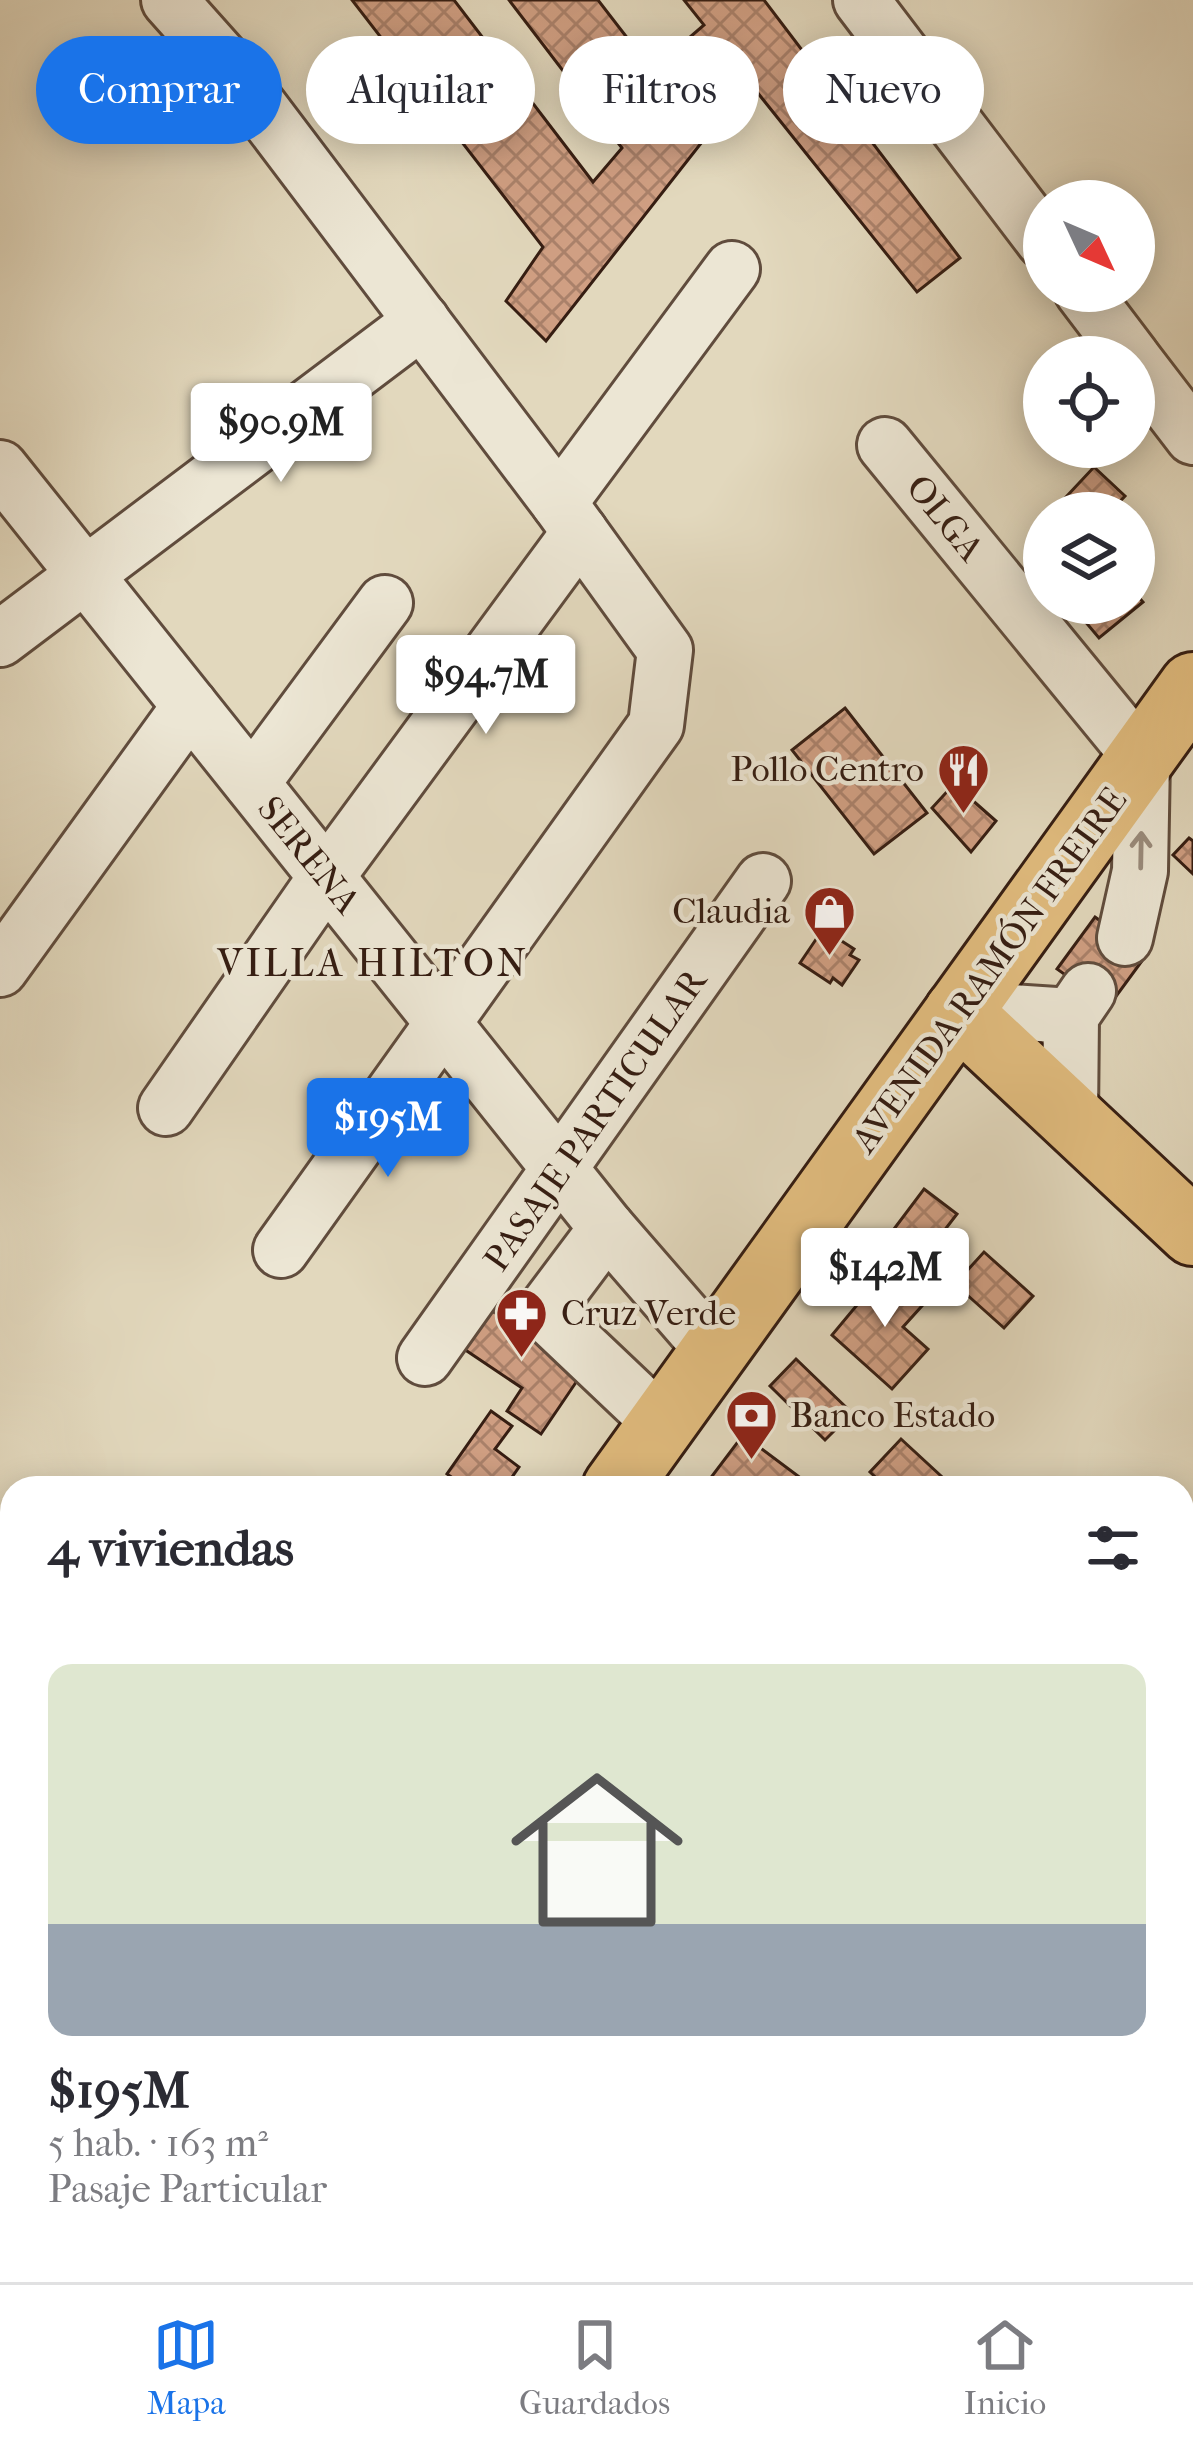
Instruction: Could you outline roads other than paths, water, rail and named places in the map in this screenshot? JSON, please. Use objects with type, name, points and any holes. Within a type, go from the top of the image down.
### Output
[{"type":"main road","name":"AVENIDA RAMÓN FREIRE","points":[[624,1476],[1193,686]]},
{"type":"main road","points":[[963,1006],[1070,1119],[1193,1232]]},
{"type":"street","points":[[170,0],[233,73],[422,321],[664,650],[656,724],[281,1250]]},
{"type":"street","points":[[861,0],[1023,213]]},
{"type":"street","points":[[166,1108],[570,518],[731,269]]},
{"type":"street","points":[[1097,312],[1116,336]]},
{"type":"street","points":[[0,639],[422,321]]},
{"type":"street","points":[[1155,387],[1193,437]]},
{"type":"street","name":"OLGA","points":[[885,445],[1142,759]]},
{"type":"street","name":"SERENA","points":[[0,468],[561,1170],[713,1350]]},
{"type":"street","points":[[252,783],[385,603]]},
{"type":"street","points":[[0,969],[190,706]]},
{"type":"street","points":[[1125,938],[1141,871],[1142,759]]},
{"type":"street","name":"PASAJE PARTICULAR","points":[[424,1358],[763,881]]},
{"type":"street","points":[[963,1006],[1010,1012],[1080,1004],[1070,1119]]},
{"type":"street","points":[[608,1228],[544,1312],[661,1423]]},
{"type":"place","name":"Pollo Centro","points":[[963,815]]},
{"type":"place","name":"Claudia","points":[[829,957]]},
{"type":"place","name":"Cruz Verde","points":[[522,1359]]},
{"type":"place","name":"Banco Estado","points":[[751,1461]]},
{"type":"district","name":"VILLA HILTON","points":[[373,963]]}]
